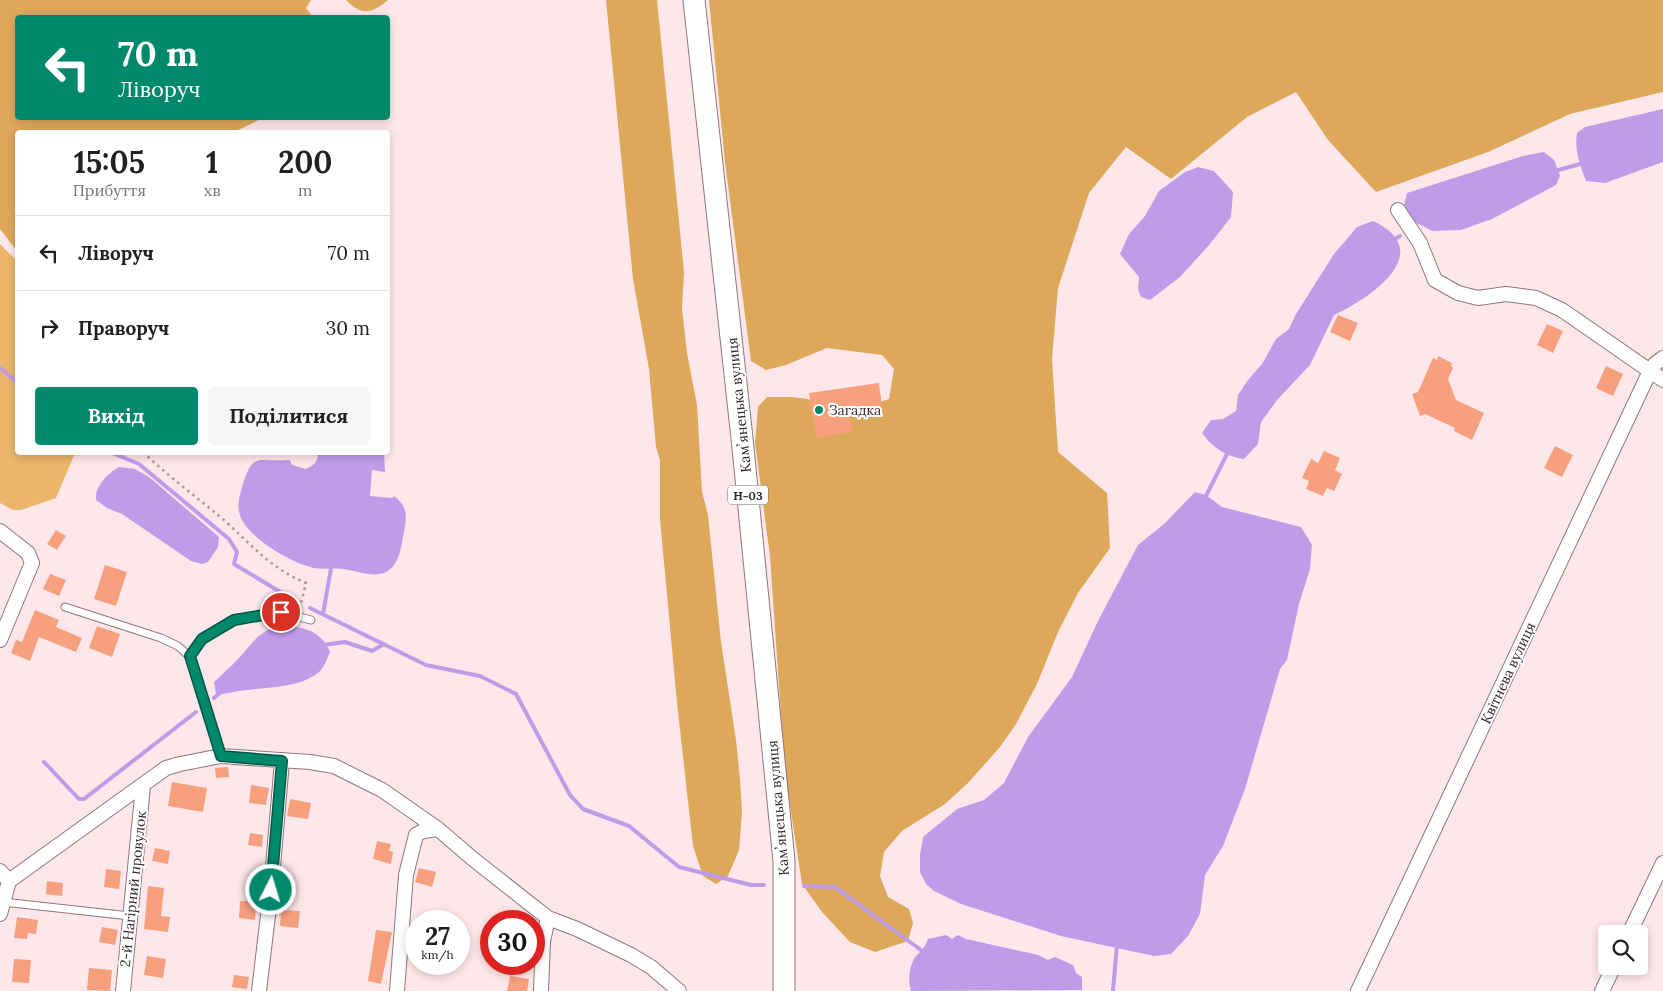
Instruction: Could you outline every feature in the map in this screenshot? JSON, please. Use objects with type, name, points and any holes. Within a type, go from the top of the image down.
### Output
[{"type":"main road","name":"Камʼянецька вулиця","points":[[694,0],[742,438],[784,861],[784,991]]},
{"type":"street","points":[[1398,210],[1420,243],[1435,280],[1458,293],[1478,298],[1506,294],[1536,298],[1562,310],[1663,380]]},
{"type":"street","name":"Квітнева вулиця","points":[[1358,991],[1650,371],[1663,358]]},
{"type":"street","points":[[0,531],[28,553],[32,563],[0,640]]},
{"type":"street","points":[[1,903],[4,876],[143,786],[166,768],[221,756],[334,766],[382,790],[438,829],[548,918],[577,929],[631,955],[651,967],[679,991]]},
{"type":"street","points":[[259,991],[271,890],[282,761]]},
{"type":"street","name":"2-й Нагірний провулок","points":[[123,991],[143,786]]},
{"type":"street","points":[[397,991],[406,875],[416,835],[423,831],[438,829]]},
{"type":"street","points":[[1633,925],[1663,863]]},
{"type":"street","points":[[541,991],[543,941],[548,918]]},
{"type":"street","points":[[1602,991],[1610,975]]},
{"type":"lane","points":[[65,607],[161,638],[178,646],[190,656],[221,756]]},
{"type":"lane","points":[[190,656],[202,639],[234,620],[281,612],[310,620]]},
{"type":"lane","points":[[1,903],[130,916]]},
{"type":"path","points":[[146,455],[225,522],[253,549],[288,575],[306,583],[298,616]]},
{"type":"shaded area","points":[[0,0],[311,0],[306,8],[311,15],[15,15],[15,120],[259,120],[238,130],[15,130],[15,248],[0,229]]},
{"type":"shaded area","points":[[346,0],[388,0],[377,8],[362,11]]},
{"type":"shaded area","points":[[606,0],[657,0],[684,272],[682,309],[687,353],[697,405],[702,492],[708,515],[721,642],[740,779],[742,813],[739,850],[728,876],[716,884],[703,876],[693,846],[677,703],[660,519],[660,460],[656,447],[649,369],[633,279]]},
{"type":"shaded area","points":[[709,0],[1663,0],[1663,92],[1570,114],[1488,152],[1376,192],[1328,140],[1296,92],[1247,117],[1171,179],[1126,147],[1089,193],[1058,288],[1052,359],[1058,452],[1107,493],[1110,548],[1078,593],[1058,632],[1037,684],[1016,724],[1000,747],[968,783],[945,804],[902,831],[884,852],[880,876],[888,897],[909,909],[913,923],[908,941],[875,952],[850,942],[822,912],[802,884],[785,773],[770,556],[755,443],[758,407],[767,397],[808,399],[833,409],[865,407],[889,399],[894,369],[882,355],[827,348],[786,365],[766,370],[751,361],[725,162]]},
{"type":"shaded area","points":[[1663,109],[1663,162],[1605,183],[1586,181],[1577,151],[1577,133],[1585,127]]},
{"type":"shaded area","points":[[1544,152],[1554,160],[1560,176],[1556,185],[1492,219],[1461,230],[1432,231],[1413,221],[1404,205],[1407,193],[1523,156]]},
{"type":"shaded area","points":[[1198,167],[1214,171],[1233,192],[1231,217],[1180,277],[1150,300],[1141,297],[1138,289],[1139,277],[1120,254],[1129,234],[1145,216],[1159,191],[1185,172]]},
{"type":"shaded area","points":[[1373,221],[1392,233],[1400,247],[1399,260],[1391,274],[1364,298],[1334,315],[1310,365],[1278,399],[1261,422],[1258,444],[1244,459],[1220,451],[1202,433],[1211,420],[1223,419],[1236,411],[1238,395],[1262,364],[1276,339],[1289,329],[1296,314],[1334,254],[1357,227]]},
{"type":"shaded area","points":[[0,244],[15,259],[15,455],[74,455],[56,498],[21,510],[13,510],[0,503]]},
{"type":"shaded area","points":[[318,455],[384,455],[385,472],[372,470],[370,496],[392,498],[394,496],[402,504],[406,516],[399,555],[391,569],[382,574],[371,574],[339,569],[316,568],[299,563],[271,548],[254,534],[242,520],[238,506],[239,498],[245,478],[253,464],[262,460],[290,460],[292,465],[306,469],[315,463]]},
{"type":"shaded area","points":[[119,467],[135,469],[149,477],[219,537],[218,547],[208,562],[202,564],[191,561],[122,514],[107,508],[96,500],[99,485],[110,473]]},
{"type":"shaded area","points":[[1195,492],[1206,495],[1222,507],[1301,527],[1312,545],[1310,569],[1299,604],[1287,660],[1280,669],[1245,789],[1223,846],[1205,875],[1200,914],[1188,936],[1171,954],[1154,956],[1061,936],[961,904],[934,891],[926,884],[920,872],[923,837],[957,809],[984,800],[1004,783],[1028,737],[1072,677],[1098,621],[1138,545],[1164,524]]},
{"type":"shaded area","points":[[281,625],[310,631],[322,639],[330,652],[321,670],[311,678],[301,682],[216,694],[214,682],[261,634]]},
{"type":"shaded area","points":[[946,935],[952,939],[958,935],[966,939],[1038,955],[1048,960],[1055,957],[1073,965],[1076,973],[1082,977],[1082,990],[910,991],[910,972],[914,959],[928,939]]},
{"type":"building","points":[[1338,315],[1358,323],[1350,341],[1330,332]]},
{"type":"building","points":[[1547,324],[1563,331],[1553,353],[1537,345]]},
{"type":"building","points":[[1438,356],[1452,363],[1451,366],[1453,368],[1448,379],[1456,400],[1484,413],[1472,440],[1454,431],[1455,428],[1425,414],[1420,416],[1412,394],[1418,392],[1433,358],[1437,360]]},
{"type":"building","points":[[1606,366],[1623,374],[1613,396],[1596,388]]},
{"type":"building","points":[[879,383],[882,407],[849,411],[852,432],[816,438],[809,393]]},
{"type":"building","points":[[1555,446],[1573,455],[1562,477],[1544,468]]},
{"type":"building","points":[[1324,451],[1340,458],[1335,470],[1342,474],[1334,491],[1327,488],[1323,496],[1306,489],[1309,481],[1302,478],[1311,459],[1318,463]]},
{"type":"building","points":[[56,530],[66,536],[57,550],[47,544]]},
{"type":"building","points":[[105,565],[127,572],[116,606],[94,599]]},
{"type":"building","points":[[50,574],[66,580],[59,596],[43,589]]},
{"type":"building","points":[[35,610],[59,620],[56,627],[82,638],[76,652],[39,637],[30,661],[11,653],[16,640],[22,642]]},
{"type":"building","points":[[97,626],[120,634],[112,657],[89,648]]},
{"type":"building","points":[[228,767],[229,777],[216,778],[215,768]]},
{"type":"building","points":[[172,782],[207,788],[203,812],[168,806]]},
{"type":"building","points":[[251,785],[269,788],[266,805],[249,803]]},
{"type":"building","points":[[290,799],[311,803],[308,819],[287,816]]},
{"type":"building","points":[[250,833],[263,835],[262,847],[248,845]]},
{"type":"building","points":[[377,841],[391,844],[389,851],[393,852],[391,864],[373,859]]},
{"type":"building","points":[[155,848],[170,851],[168,864],[152,861]]},
{"type":"building","points":[[419,868],[436,872],[432,887],[415,882]]},
{"type":"building","points":[[106,869],[121,871],[119,889],[104,887]]},
{"type":"building","points":[[47,881],[63,883],[62,896],[46,894]]},
{"type":"building","points":[[148,886],[164,888],[161,916],[170,917],[168,932],[144,929]]},
{"type":"building","points":[[240,901],[256,902],[255,920],[239,918]]},
{"type":"building","points":[[281,910],[300,911],[298,928],[280,926]]},
{"type":"building","points":[[17,917],[38,920],[36,934],[28,933],[27,939],[14,938]]},
{"type":"building","points":[[102,927],[118,930],[115,945],[99,942]]},
{"type":"building","points":[[376,930],[392,932],[381,984],[368,981]]},
{"type":"building","points":[[147,956],[166,959],[163,978],[144,975]]},
{"type":"building","points":[[14,959],[31,960],[29,983],[12,982]]},
{"type":"building","points":[[89,968],[112,970],[110,991],[87,990]]},
{"type":"building","points":[[234,975],[249,977],[247,989],[232,987]]},
{"type":"building","points":[[510,976],[529,979],[527,991],[507,991]]},
{"type":"waterway","points":[[1555,171],[1584,163]]},
{"type":"waterway","points":[[1391,241],[1400,236]]},
{"type":"waterway","points":[[0,368],[15,380]]},
{"type":"waterway","points":[[1204,500],[1228,452]]},
{"type":"waterway","points":[[117,455],[139,464],[229,539],[237,552],[234,564],[297,602]]},
{"type":"waterway","points":[[323,614],[332,563]]},
{"type":"waterway","points":[[310,608],[426,665],[480,676],[516,694],[570,795],[583,809],[629,826],[679,867],[751,885],[764,885]]},
{"type":"waterway","points":[[323,645],[345,642],[372,651],[384,644]]},
{"type":"waterway","points":[[214,698],[222,691]]},
{"type":"waterway","points":[[44,762],[79,799],[84,799],[196,712]]},
{"type":"waterway","points":[[804,886],[835,887],[925,953]]},
{"type":"waterway","points":[[1113,991],[1117,945]]},
{"type":"place","name":"Загадка","points":[[819,410]]},
{"type":"route","points":[[271,890],[282,761],[221,756],[190,656],[202,639],[234,620],[281,612]]}]
